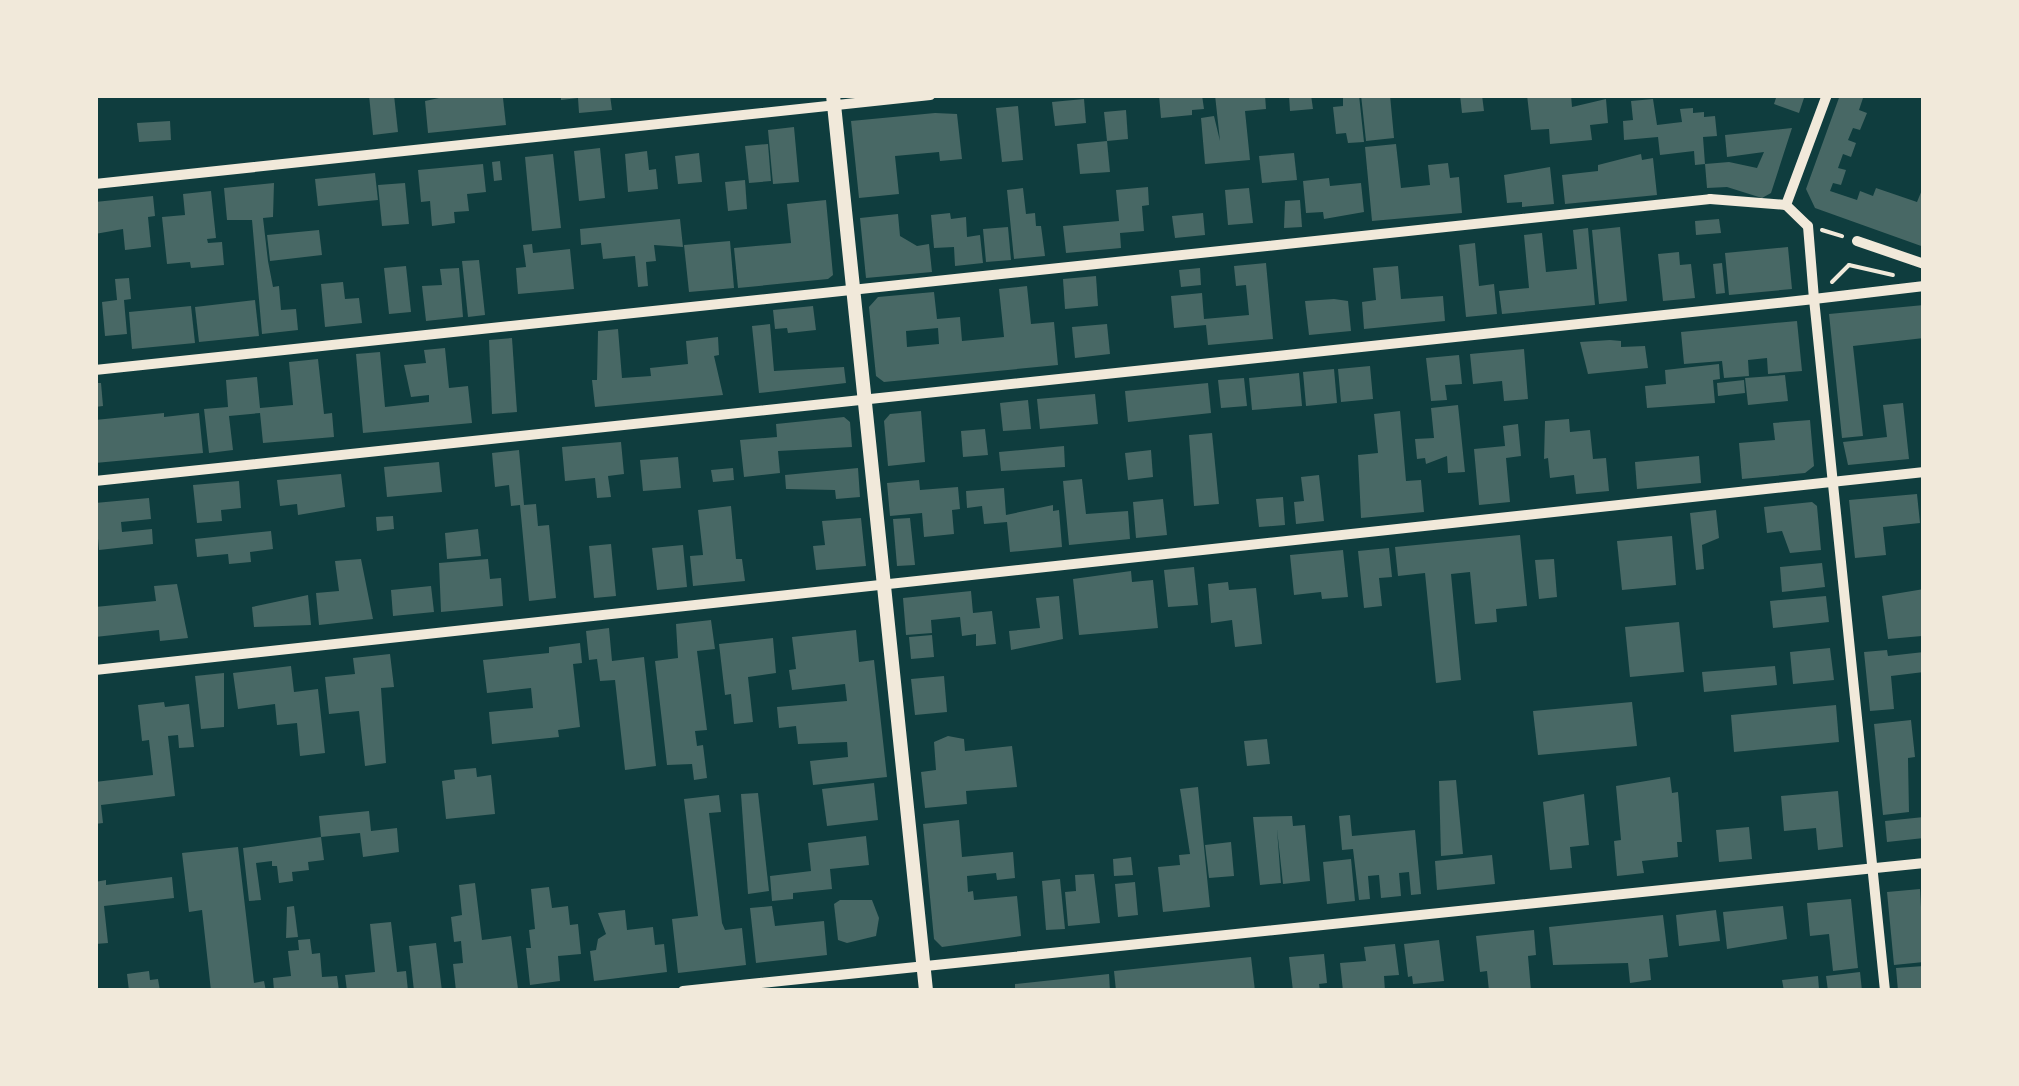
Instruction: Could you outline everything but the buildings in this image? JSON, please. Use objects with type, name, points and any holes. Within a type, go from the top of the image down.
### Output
[{"type":"street","points":[[95,184],[834,100],[930,95]]},
{"type":"street","points":[[1786,204],[1827,95]]},
{"type":"street","points":[[834,100],[926,991]]},
{"type":"street","points":[[95,370],[1710,199],[1786,204],[1808,226],[1885,991]]},
{"type":"street","points":[[1857,241],[1924,264]]},
{"type":"street","points":[[95,481],[1924,286]]},
{"type":"street","points":[[95,670],[1924,472]]},
{"type":"street","points":[[683,991],[1924,863]]},
{"type":"path","points":[[1808,226],[1857,241]]}]
